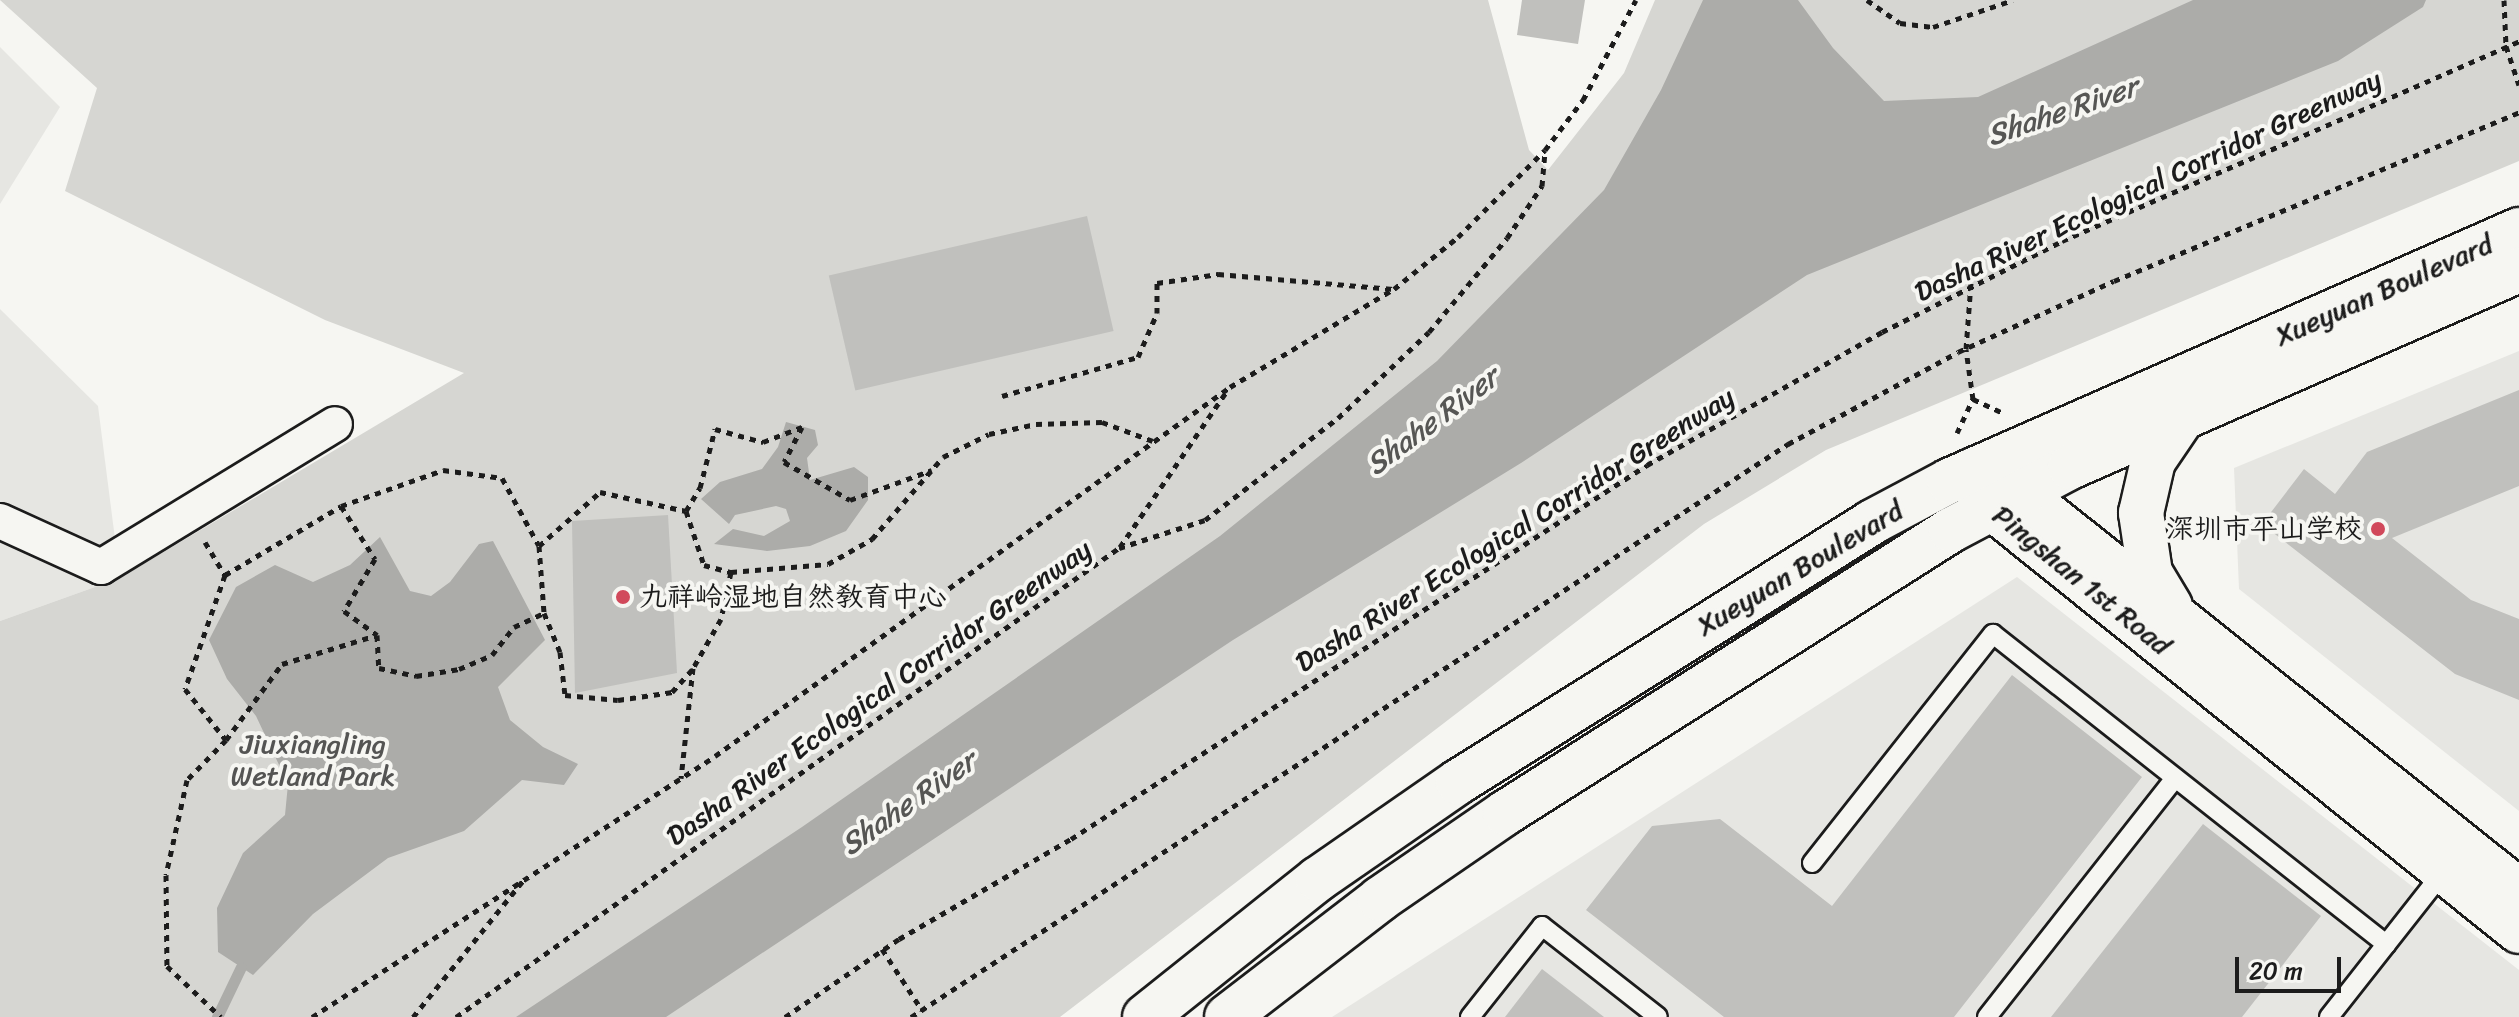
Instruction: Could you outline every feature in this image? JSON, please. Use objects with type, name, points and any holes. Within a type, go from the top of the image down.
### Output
[{"type":"street","name":"Xueyuan Boulevard","points":[[1227,1017],[1380,899],[1505,813],[1995,490],[2519,230]]},
{"type":"street","name":"Xueyuan Boulevard","points":[[1145,1017],[1318,879],[1458,782],[1872,522],[1995,490],[2184,417],[2519,270]]},
{"type":"street","points":[[2184,417],[2153,461],[2141,513],[2150,573],[2184,624]]},
{"type":"street","points":[[0,521],[101,567],[335,424]]},
{"type":"street","name":"Pingshan 1st Road","points":[[1995,490],[2184,624],[2454,859],[2519,931]]},
{"type":"street","name":"Pingshan 1st Road","points":[[1995,490],[2454,859],[2519,891]]},
{"type":"lane","points":[[1812,863],[1993,634],[2386,944]]},
{"type":"lane","points":[[1987,1017],[2175,778]]},
{"type":"lane","points":[[2329,1017],[2454,859]]},
{"type":"lane","points":[[1470,1017],[1542,926],[1658,1017]]},
{"type":"path","name":"Dasha River Ecological Corridor Greenway","points":[[456,1017],[1119,548],[1205,520],[1375,387],[1429,332],[1507,238],[1542,186],[1545,150],[1583,100],[1636,0]]},
{"type":"path","points":[[1867,0],[1900,23],[1933,27],[2013,0]]},
{"type":"path","points":[[2504,0],[2506,46],[2519,85]]},
{"type":"path","name":"Dasha River Ecological Corridor Greenway","points":[[785,1017],[882,949],[1071,839],[1647,465],[1971,283],[2519,41]]},
{"type":"path","points":[[911,1017],[1788,444],[1966,349],[2114,281],[2519,112]]},
{"type":"path","points":[[312,1017],[531,871],[681,778],[1230,387],[1394,289],[1458,237],[1545,150]]},
{"type":"path","points":[[1002,396],[1138,357],[1157,313],[1157,283],[1218,274],[1394,289]]},
{"type":"path","points":[[1971,283],[1966,349],[1973,399]]},
{"type":"path","points":[[1119,548],[1230,387]]},
{"type":"path","points":[[933,470],[850,500],[784,462],[802,427],[763,442],[715,429],[700,488],[686,511],[704,565],[731,572],[828,564],[872,539],[933,470],[943,457],[989,434],[1036,424],[1102,422],[1154,442]]},
{"type":"path","points":[[226,740],[185,689],[225,575],[341,506],[443,470],[502,478],[539,546],[547,590],[544,613],[560,652],[565,695],[618,700],[672,692],[693,668],[721,619],[731,572]]},
{"type":"path","points":[[539,546],[600,492],[686,511]]},
{"type":"path","points":[[341,506],[375,559],[344,611],[377,635]]},
{"type":"path","points":[[188,514],[225,575]]},
{"type":"path","points":[[377,635],[379,668],[416,676],[459,669],[492,655],[514,627],[544,613]]},
{"type":"path","points":[[221,1017],[167,966],[166,875],[187,780],[226,740],[282,664],[377,635]]},
{"type":"path","points":[[681,778],[693,668]]},
{"type":"path","points":[[413,1017],[531,871]]},
{"type":"path","points":[[882,949],[922,1010]]},
{"type":"shaded area","points":[[0,47],[60,107],[0,204]]},
{"type":"shaded area","points":[[0,309],[98,406],[120,578],[0,621]]},
{"type":"shaded area","name":"深圳市平山学校","points":[[2519,351],[2519,811],[2239,589],[2234,468]]},
{"type":"shaded area","points":[[2017,577],[2519,970],[2519,1017],[1332,1017]]},
{"type":"green space","name":"Jiuxiangling Wetland Park","points":[[0,0],[1488,0],[1529,150],[1548,170],[1624,73],[1655,0],[2519,0],[2519,161],[1826,450],[1704,524],[1060,1017],[0,1017],[0,621],[120,578],[464,373],[325,320],[65,191],[97,88]]},
{"type":"water","name":"Shahe River","points":[[1703,0],[1798,0],[1833,48],[1884,101],[1978,97],[2193,0],[2426,0],[2423,7],[2338,61],[1807,275],[1521,463],[1233,640],[666,1017],[516,1017],[802,827],[1220,536],[1437,361],[1604,190],[1661,90]]},
{"type":"water","points":[[786,422],[815,430],[818,445],[807,458],[810,480],[854,467],[868,477],[868,500],[846,531],[810,546],[767,551],[714,544],[733,529],[764,536],[790,521],[786,509],[776,506],[735,515],[729,524],[701,499],[720,482],[762,469],[778,447]]},
{"type":"water","points":[[380,537],[410,591],[431,596],[450,582],[479,544],[493,541],[545,640],[498,687],[510,720],[543,747],[578,764],[564,785],[522,780],[464,831],[388,858],[313,914],[253,975],[218,952],[217,908],[243,853],[285,815],[288,784],[256,716],[227,679],[209,640],[236,587],[275,565],[313,582],[350,565]]},
{"type":"building","points":[[1522,0],[1585,0],[1578,44],[1517,35]]},
{"type":"building","points":[[1087,216],[1114,331],[855,391],[829,276]]},
{"type":"building","points":[[2519,390],[2519,486],[2392,538],[2471,600],[2519,619],[2519,700],[2455,674],[2262,524],[2304,469],[2335,494],[2367,452]]},
{"type":"building","name":"九祥岭湿地自然教育中心","points":[[668,515],[677,673],[575,693],[572,521]]},
{"type":"building","points":[[2012,675],[2142,777],[1954,1017],[1724,1017],[1586,910],[1652,826],[1720,819],[1832,906]]},
{"type":"building","points":[[2203,824],[2321,916],[2242,1017],[2051,1017]]},
{"type":"building","points":[[1542,969],[1604,1017],[1505,1017]]},
{"type":"waterway","points":[[217,1017],[241,967]]},
{"type":"place","name":"深圳市平山学校","points":[[2378,529]]},
{"type":"place","name":"九祥岭湿地自然教育中心","points":[[623,597]]}]
